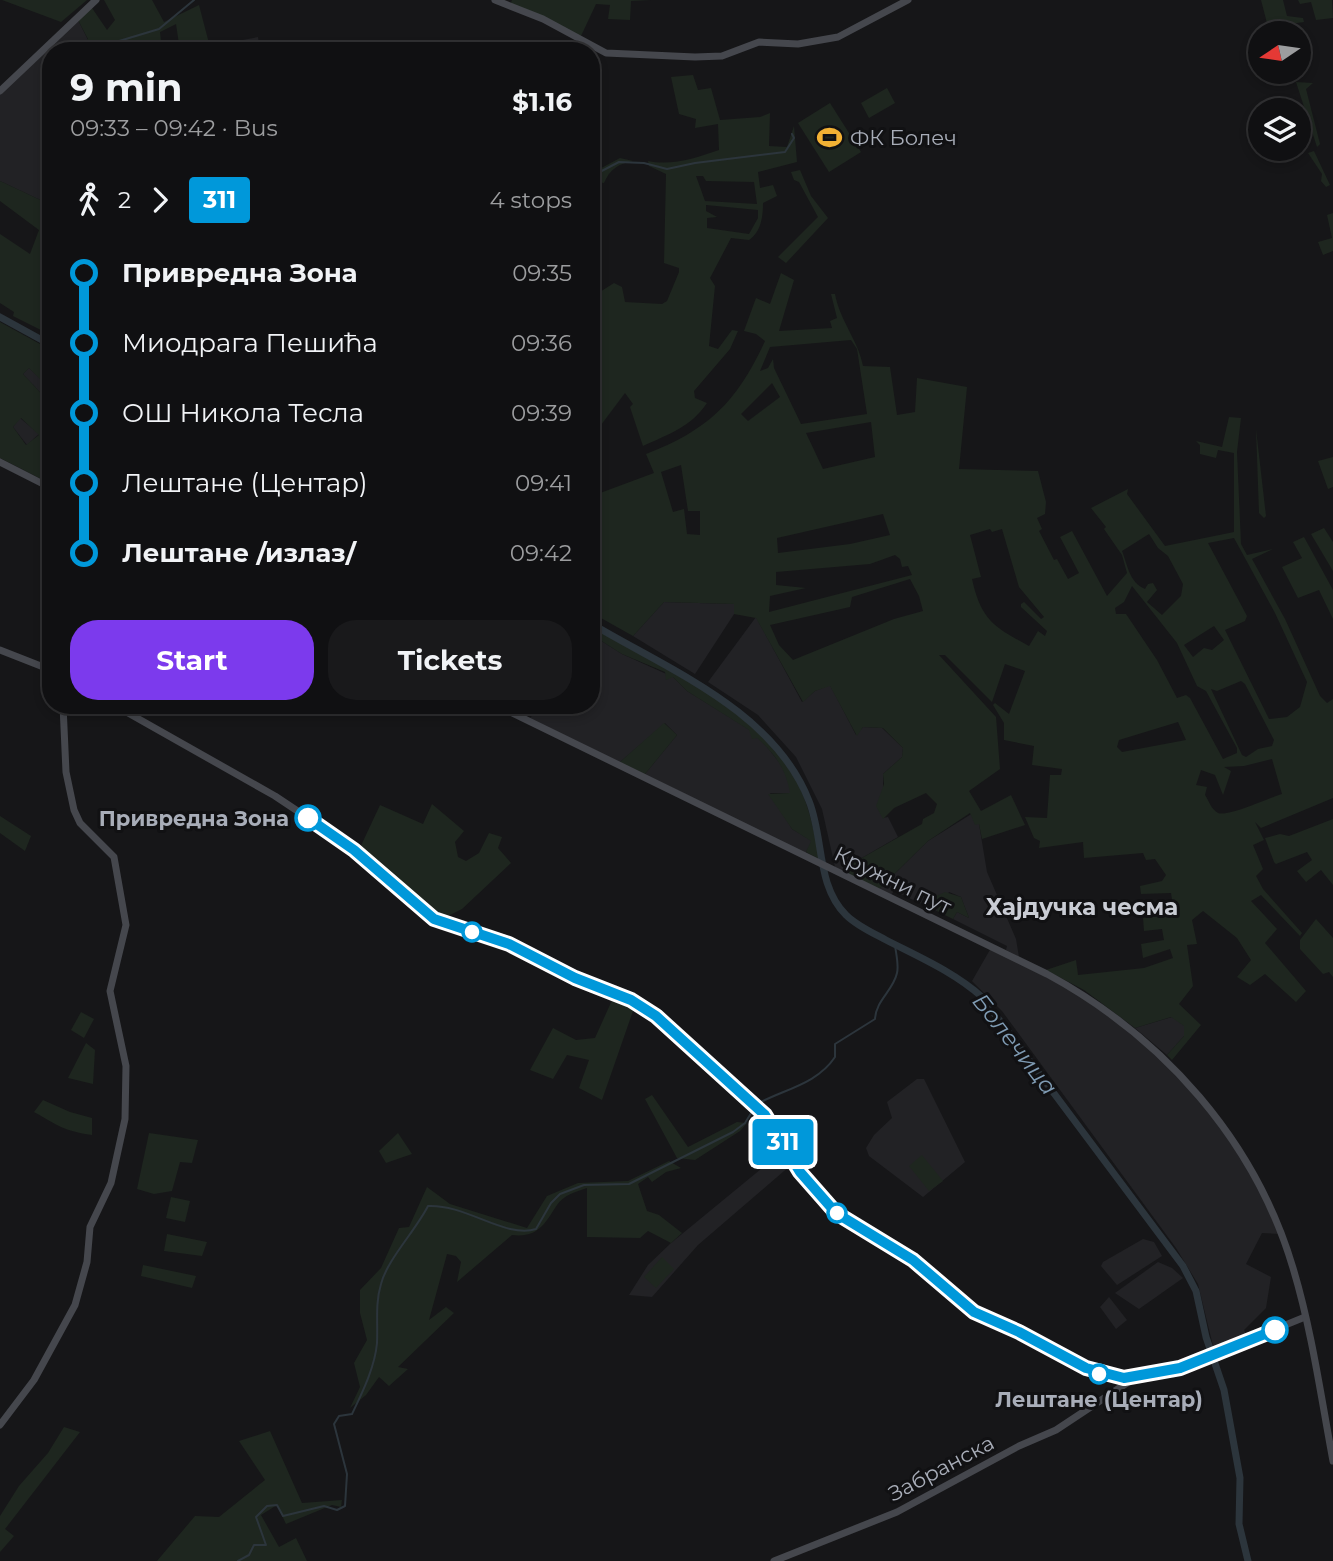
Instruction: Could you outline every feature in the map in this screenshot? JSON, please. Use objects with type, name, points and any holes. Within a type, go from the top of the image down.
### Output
[{"type":"street","points":[[52,42],[96,0]]},
{"type":"street","points":[[495,0],[543,19],[586,42]]},
{"type":"street","points":[[600,50],[606,53],[695,57],[722,56],[759,42],[799,44],[838,37],[908,0]]},
{"type":"street","points":[[0,91],[42,51]]},
{"type":"street","points":[[0,462],[42,483]]},
{"type":"street","points":[[0,650],[42,666]]},
{"type":"street","points":[[0,1425],[34,1380],[75,1305],[87,1262],[90,1227],[111,1183],[125,1119],[126,1066],[110,991],[125,934],[125,921],[115,858],[77,820],[67,780],[64,714]]},
{"type":"street","points":[[130,714],[275,796],[344,842],[434,919],[509,944],[575,978],[643,1007],[769,1120],[808,1183],[844,1219],[913,1260],[974,1312],[1105,1376],[1134,1379],[1180,1368],[1305,1317]]},
{"type":"street","name":"Кружни пут","points":[[514,714],[1055,978],[1118,1019],[1170,1063],[1214,1114],[1257,1183],[1293,1265],[1333,1461]]},
{"type":"street","points":[[1105,1376],[1116,1390]]},
{"type":"street","name":"Забранска","points":[[774,1561],[897,1512],[1019,1446],[1056,1430],[1134,1379]]},
{"type":"shaded area","points":[[2,0],[87,0],[61,22]]},
{"type":"shaded area","points":[[104,0],[152,0],[164,22],[199,5],[209,42],[179,42],[176,24],[160,32],[161,42],[84,42],[88,39],[78,20],[92,8],[107,30],[115,20]]},
{"type":"shaded area","points":[[512,0],[651,0],[631,1],[630,20],[608,19],[610,5],[596,4],[581,36],[509,7]]},
{"type":"shaded area","points":[[1261,0],[1283,0],[1287,16],[1303,18],[1304,21],[1266,21]]},
{"type":"shaded area","points":[[1298,0],[1332,0],[1333,18],[1316,20],[1311,2],[1300,4]]},
{"type":"shaded area","points":[[78,20],[88,40],[85,42],[55,42]]},
{"type":"shaded area","points":[[258,37],[259,42],[232,42]]},
{"type":"shaded area","points":[[42,54],[42,201],[0,181],[0,94]]},
{"type":"shaded area","points":[[693,75],[698,90],[711,88],[720,120],[760,117],[770,113],[769,146],[787,147],[794,126],[797,162],[758,172],[760,188],[773,185],[777,196],[763,203],[760,224],[753,237],[749,240],[731,238],[710,278],[715,286],[709,346],[718,349],[732,330],[738,331],[730,349],[694,391],[695,398],[707,403],[687,424],[643,446],[630,407],[633,404],[625,393],[600,426],[600,292],[614,283],[622,287],[625,302],[662,304],[667,301],[679,268],[664,263],[666,174],[649,166],[648,161],[675,162],[719,150],[718,124],[695,128],[696,119],[679,114],[671,77]],"holes":[[[696,176],[703,176],[706,181],[754,182],[757,204],[705,201]],[[706,205],[758,210],[758,218],[749,234],[707,228],[707,218],[717,217],[706,211]]]},
{"type":"shaded area","points":[[1313,83],[1306,89],[1308,98],[1301,98],[1297,84]]},
{"type":"shaded area","points":[[887,88],[895,103],[869,118],[861,103]]},
{"type":"shaded area","name":"ФК Болеч","points":[[830,103],[861,152],[829,172],[798,123]]},
{"type":"shaded area","points":[[1311,109],[1320,144],[1317,147],[1311,128]]},
{"type":"shaded area","points":[[1314,151],[1330,185],[1326,187],[1321,181],[1322,174],[1311,158],[1311,152]]},
{"type":"shaded area","points":[[620,158],[633,161],[615,168],[604,183],[600,182],[600,169]]},
{"type":"shaded area","points":[[800,170],[811,196],[828,218],[786,263],[778,257],[818,217],[791,172]]},
{"type":"shaded area","points":[[0,181],[42,201],[42,330],[13,316],[14,312],[0,303],[0,234],[30,254],[39,230],[0,201]]},
{"type":"shaded area","points":[[1333,213],[1333,251],[1323,255],[1318,242],[1332,238],[1327,215]]},
{"type":"shaded area","points":[[781,273],[794,280],[779,331],[832,328],[830,321],[837,318],[831,294],[835,294],[841,313],[857,348],[863,366],[890,367],[897,415],[915,412],[917,378],[967,387],[959,469],[1038,471],[1046,502],[1045,514],[1037,518],[1042,529],[1039,531],[1054,560],[1057,559],[1068,579],[1079,573],[1060,537],[1072,531],[1107,596],[1127,573],[1122,555],[1091,508],[1128,489],[1127,494],[1165,546],[1234,532],[1234,453],[1218,450],[1216,458],[1200,454],[1200,445],[1196,441],[1222,447],[1229,417],[1241,418],[1237,452],[1241,544],[1247,555],[1273,549],[1252,559],[1285,619],[1320,696],[1327,703],[1333,699],[1333,798],[1261,828],[1255,822],[1264,840],[1253,845],[1263,869],[1256,876],[1263,889],[1302,933],[1300,936],[1261,895],[1251,901],[1277,929],[1265,943],[1306,991],[1296,1002],[1265,974],[1250,985],[1237,977],[1251,960],[1237,938],[1203,911],[1192,920],[1197,944],[1187,945],[1193,986],[1179,1004],[1201,1025],[1172,1060],[1167,1055],[1184,1036],[1184,1026],[1171,1017],[1135,1028],[1084,990],[1046,970],[1076,960],[1078,975],[1144,968],[1173,958],[1170,949],[1143,958],[1141,944],[1164,940],[1162,929],[1144,931],[1143,918],[1174,913],[1171,893],[1141,894],[1140,886],[1162,881],[1166,875],[1155,859],[1146,860],[1143,853],[1084,858],[1083,842],[1039,848],[1040,841],[1034,838],[1025,817],[1047,818],[1050,775],[1061,775],[1062,769],[1032,765],[1034,746],[1004,740],[1004,723],[993,705],[995,703],[1009,714],[1025,671],[1005,664],[992,702],[945,655],[939,655],[996,717],[1000,769],[969,791],[981,811],[1011,795],[1025,825],[982,839],[979,824],[975,825],[970,813],[928,841],[879,889],[844,872],[853,863],[922,824],[923,819],[934,813],[937,804],[926,793],[894,808],[883,819],[876,806],[884,784],[883,774],[902,757],[903,748],[883,728],[863,727],[857,736],[830,686],[815,691],[803,702],[756,618],[734,614],[734,604],[664,602],[633,636],[600,617],[600,493],[654,473],[646,454],[668,445],[704,424],[731,397],[765,341],[756,334],[744,331],[756,298],[770,304]],"holes":[[[851,340],[857,349],[867,414],[801,424],[774,368],[773,359],[768,368],[760,371],[770,347]],[[772,383],[780,397],[748,421],[741,414]],[[871,422],[875,457],[823,469],[806,433]],[[681,465],[688,511],[700,511],[700,535],[687,534],[684,509],[673,512],[661,472]],[[883,514],[890,535],[850,544],[778,553],[777,538]],[[990,529],[992,532],[1002,529],[1019,587],[1044,617],[1041,619],[1024,602],[1021,607],[1047,631],[1045,636],[1038,631],[1029,646],[991,621],[980,604],[972,579],[981,577],[970,535]],[[1149,534],[1158,548],[1168,556],[1183,584],[1181,596],[1162,615],[1147,602],[1157,590],[1153,583],[1148,584],[1145,589],[1135,582],[1122,551]],[[1234,538],[1275,613],[1307,682],[1300,707],[1287,717],[1269,719],[1225,630],[1245,621],[1247,616],[1208,543]],[[895,555],[900,559],[902,567],[908,566],[912,575],[769,612],[770,596],[806,588],[776,585],[776,572],[870,564]],[[910,579],[923,611],[894,619],[793,660],[779,645],[770,625],[850,607],[852,597]],[[1132,586],[1177,643],[1197,686],[1206,691],[1237,748],[1237,753],[1223,759],[1190,698],[1186,695],[1177,698],[1157,660],[1126,614],[1116,614],[1115,608],[1124,602]],[[1214,626],[1224,640],[1212,650],[1204,648],[1193,657],[1184,645]],[[1241,681],[1245,684],[1274,740],[1272,746],[1258,749],[1246,757],[1242,755],[1211,689],[1217,691]],[[1178,722],[1186,740],[1122,752],[1117,747],[1119,740]],[[1272,759],[1282,794],[1239,810],[1218,813],[1205,795],[1207,787],[1196,785],[1201,770],[1215,775],[1223,795],[1231,771],[1224,767],[1244,766]]]},
{"type":"shaded area","points":[[0,322],[42,345],[42,381],[29,368],[23,374],[42,394],[42,479],[0,458]],"holes":[[[21,418],[39,435],[26,445],[13,427]]]},
{"type":"shaded area","points":[[29,368],[42,380],[42,394],[23,374]]},
{"type":"shaded area","points":[[20,418],[39,434],[27,445],[13,427]]},
{"type":"shaded area","points":[[1256,429],[1266,516],[1264,518],[1259,513]]},
{"type":"shaded area","points":[[1333,457],[1333,487],[1328,489],[1318,461]]},
{"type":"shaded area","points":[[1324,528],[1333,542],[1333,571],[1311,534]]},
{"type":"shaded area","points":[[1304,537],[1333,590],[1333,619],[1319,590],[1298,598],[1282,567],[1302,558],[1293,542]]},
{"type":"shaded area","points":[[664,602],[734,604],[736,611],[695,674],[633,636]]},
{"type":"shaded area","points":[[756,617],[802,702],[815,691],[830,685],[856,735],[863,727],[882,728],[903,748],[902,757],[883,774],[883,818],[888,817],[898,837],[853,863],[844,872],[835,867],[822,809],[796,757],[758,715],[708,682]]},
{"type":"shaded area","points":[[600,632],[702,690],[754,728],[792,773],[802,793],[819,859],[806,852],[811,841],[792,829],[768,794],[790,793],[783,769],[763,744],[757,738],[752,739],[749,730],[687,691],[673,677],[666,680],[665,672],[622,654],[600,640]]},
{"type":"shaded area","points":[[600,640],[622,654],[673,677],[687,691],[750,730],[787,772],[791,793],[770,793],[792,829],[812,841],[805,854],[645,774],[677,735],[665,723],[620,762],[530,718],[534,714],[600,714]]},
{"type":"shaded area","points":[[664,723],[677,735],[645,774],[620,762]]},
{"type":"shaded area","points":[[432,804],[464,831],[455,842],[458,857],[466,861],[479,853],[489,833],[502,837],[498,848],[511,863],[462,909],[440,920],[358,852],[380,805],[423,824]]},
{"type":"shaded area","points":[[973,813],[979,824],[987,872],[1016,939],[1019,957],[1006,950],[1007,946],[953,919],[957,912],[969,918],[961,897],[949,892],[937,911],[894,891],[891,895],[879,889],[928,841]]},
{"type":"shaded area","points":[[0,816],[31,836],[25,851],[0,833]]},
{"type":"shaded area","points":[[1333,819],[1333,885],[1321,870],[1306,882],[1297,871],[1312,860],[1307,852],[1276,864],[1274,862],[1265,838],[1280,834],[1289,836]]},
{"type":"shaded area","points":[[945,892],[961,897],[969,918],[957,912],[953,919],[937,911],[940,904],[930,899]]},
{"type":"shaded area","points":[[1316,919],[1333,938],[1333,977],[1329,972],[1323,974],[1300,949],[1300,940]]},
{"type":"shaded area","points":[[991,948],[1041,970],[1132,1032],[1170,1065],[1215,1119],[1245,1165],[1281,1234],[1262,1233],[1246,1264],[1271,1277],[1266,1308],[1244,1330],[1248,1338],[1214,1350],[1198,1284],[1176,1248],[1002,1011],[972,981]]},
{"type":"shaded area","points":[[613,998],[628,1003],[633,1011],[602,1100],[579,1088],[589,1060],[567,1055],[553,1079],[530,1070],[553,1028],[576,1040],[595,1038]]},
{"type":"shaded area","points":[[81,1012],[94,1019],[84,1038],[71,1030]]},
{"type":"shaded area","points":[[1172,1017],[1185,1026],[1184,1036],[1167,1055],[1135,1028]]},
{"type":"shaded area","points":[[86,1043],[95,1050],[93,1084],[68,1078]]},
{"type":"shaded area","points":[[917,1079],[924,1079],[965,1162],[923,1197],[869,1156],[866,1148],[874,1135],[892,1118],[887,1102]]},
{"type":"shaded area","points":[[652,1095],[688,1147],[737,1122],[747,1123],[740,1131],[695,1160],[677,1158],[645,1099]]},
{"type":"shaded area","points":[[43,1100],[92,1118],[92,1135],[67,1129],[34,1112]]},
{"type":"shaded area","points":[[149,1133],[198,1140],[192,1163],[180,1162],[172,1191],[154,1194],[137,1189]]},
{"type":"shaded area","points":[[398,1133],[412,1154],[386,1163],[379,1151]]},
{"type":"shaded area","points":[[783,1151],[791,1165],[698,1245],[652,1297],[629,1295],[648,1265],[671,1243]]},
{"type":"shaded area","points":[[922,1155],[943,1181],[929,1191],[909,1166]]},
{"type":"shaded area","points":[[669,1161],[681,1168],[666,1172],[652,1182],[648,1177],[638,1184],[647,1211],[659,1215],[682,1233],[671,1243],[648,1231],[640,1238],[587,1237],[587,1188],[563,1199],[535,1232],[512,1235],[457,1282],[461,1262],[456,1256],[447,1254],[429,1320],[446,1307],[454,1313],[398,1367],[408,1369],[389,1386],[379,1377],[366,1395],[350,1408],[360,1387],[354,1363],[367,1340],[360,1313],[360,1290],[381,1268],[399,1228],[409,1227],[427,1187],[450,1204],[527,1228],[547,1196],[578,1183],[628,1181]]},
{"type":"shaded area","points":[[171,1197],[190,1201],[185,1222],[166,1218]]},
{"type":"shaded area","points":[[167,1234],[207,1242],[202,1256],[164,1251]]},
{"type":"shaded area","points":[[1143,1239],[1154,1242],[1162,1256],[1117,1285],[1101,1266],[1103,1262]]},
{"type":"shaded area","points":[[662,1257],[674,1269],[656,1288],[644,1277]]},
{"type":"shaded area","points":[[1158,1262],[1172,1268],[1183,1278],[1139,1309],[1115,1293]]},
{"type":"shaded area","points":[[143,1265],[196,1276],[192,1288],[141,1276]]},
{"type":"shaded area","points":[[1109,1297],[1127,1320],[1116,1329],[1100,1307]]},
{"type":"shaded area","points":[[64,1427],[80,1432],[5,1529],[14,1536],[0,1552],[0,1516],[19,1486],[48,1453]]},
{"type":"shaded area","points":[[270,1431],[302,1503],[342,1500],[341,1507],[332,1505],[286,1524],[277,1505],[261,1515],[279,1547],[296,1538],[307,1561],[157,1561],[195,1516],[219,1517],[265,1480],[239,1441]]},
{"type":"waterway","points":[[116,42],[159,29],[194,0]]},
{"type":"waterway","points":[[600,172],[619,162],[644,163],[667,169],[785,152],[794,138],[792,134]]},
{"type":"waterway","name":"Болечица","points":[[0,317],[42,340]]},
{"type":"waterway","name":"Болечица","points":[[600,628],[716,696],[771,742],[793,769],[809,801],[825,876],[836,903],[860,926],[948,972],[982,997],[1183,1266],[1196,1291],[1206,1337],[1224,1390],[1240,1478],[1239,1524],[1248,1561]]},
{"type":"waterway","points":[[759,1103],[819,1074],[835,1057],[835,1044],[875,1019],[878,1006],[897,973],[895,945]]},
{"type":"waterway","points":[[238,1561],[249,1555],[254,1545],[266,1545],[256,1517],[267,1506],[277,1505],[283,1516],[324,1506],[337,1510],[345,1506],[347,1474],[334,1424],[339,1416],[352,1414],[364,1389],[376,1352],[378,1299],[384,1275],[428,1206],[457,1210],[512,1229],[536,1229],[551,1203],[560,1194],[584,1185],[629,1184],[733,1132],[745,1123],[753,1110]]},
{"type":"bus line","name":"311","points":[[308,818],[354,850],[418,908],[434,919],[509,944],[575,978],[631,1000],[656,1016],[765,1115],[778,1132],[800,1172],[836,1213],[913,1260],[974,1312],[1019,1332],[1086,1368],[1115,1378],[1134,1379],[1180,1368],[1275,1330]]},
{"type":"place","name":"ФК Болеч","points":[[830,137]]},
{"type":"place","name":"Привредна Зона","points":[[308,818]]},
{"type":"place","name":"Лештане (Центар)","points":[[1099,1374]]},
{"type":"district","name":"Хајдучка чесма","points":[[1082,907]]}]
